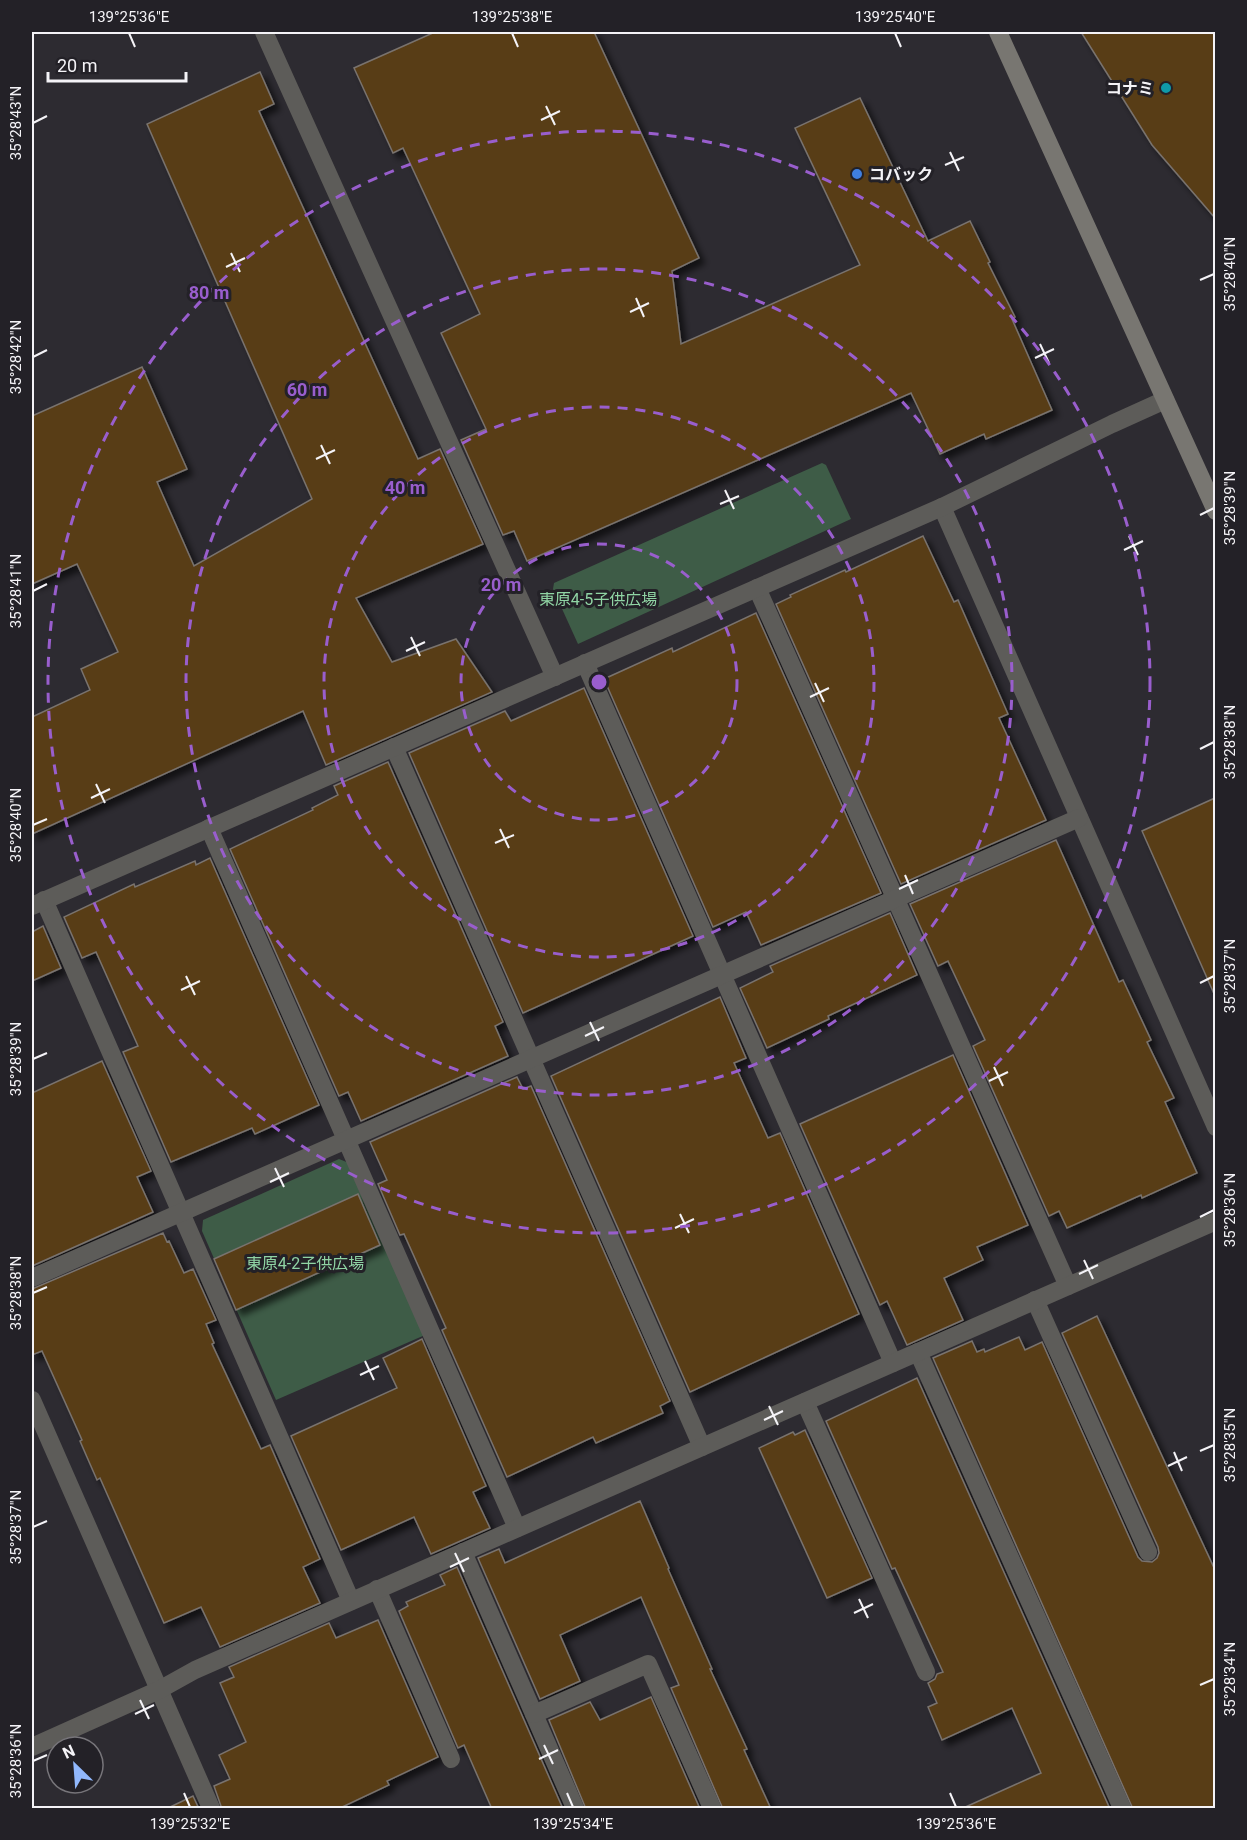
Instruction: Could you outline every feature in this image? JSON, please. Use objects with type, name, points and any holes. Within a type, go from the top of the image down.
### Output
[{"type":"street","points":[[264,32],[555,677]]},
{"type":"street","points":[[998,32],[1215,512]]},
{"type":"street","points":[[351,1601],[181,1212],[38,903],[942,507],[1165,400]]},
{"type":"street","points":[[942,507],[1215,1127]]},
{"type":"street","points":[[758,588],[1068,1286]]},
{"type":"street","points":[[585,663],[892,1363]]},
{"type":"street","points":[[394,747],[702,1447]]},
{"type":"street","points":[[32,1278],[1079,818]]},
{"type":"street","points":[[209,828],[517,1528]]},
{"type":"street","points":[[32,1747],[159,1690],[195,1670],[377,1589],[1215,1221]]},
{"type":"street","points":[[1035,1300],[1148,1552]]},
{"type":"street","points":[[918,1352],[1122,1809]]},
{"type":"street","points":[[32,1400],[211,1809]]},
{"type":"street","points":[[805,1402],[926,1672]]},
{"type":"street","points":[[463,1552],[575,1809]]},
{"type":"street","points":[[377,1589],[451,1759]]},
{"type":"street","points":[[534,1714],[648,1664],[712,1809]]},
{"type":"green space","name":"東原4-5子供広場","points":[[822,463],[826,465],[851,519],[578,644],[553,589],[554,583]]},
{"type":"green space","name":"東原4-2子供広場","points":[[339,1159],[349,1163],[425,1335],[276,1400],[202,1231],[203,1220]]},
{"type":"building","points":[[435,32],[594,32],[699,258],[672,271],[681,344],[860,265],[795,128],[860,98],[928,241],[970,221],[1015,317],[1012,319],[1052,410],[986,439],[984,434],[940,454],[911,393],[527,561],[514,531],[503,535],[461,440],[486,429],[441,333],[480,314],[403,148],[393,153],[354,68]]},
{"type":"building","name":"コナミ","points":[[1081,32],[1215,32],[1215,218],[1152,145]]},
{"type":"building","points":[[260,72],[274,104],[259,111],[418,459],[440,449],[483,544],[356,598],[392,662],[456,639],[492,692],[326,765],[303,711],[32,834],[32,717],[90,690],[81,669],[118,652],[77,564],[32,584],[32,416],[142,367],[187,469],[157,482],[194,566],[312,499],[147,124]]},
{"type":"building","points":[[923,536],[954,602],[958,600],[1008,714],[999,718],[1046,820],[901,884],[776,604],[791,597],[790,595]]},
{"type":"building","points":[[756,613],[881,893],[761,945],[746,912],[713,927],[604,679],[672,648],[673,652]]},
{"type":"building","points":[[584,688],[693,936],[523,1013],[409,753],[505,711],[511,721]]},
{"type":"building","points":[[388,762],[503,1022],[495,1026],[508,1056],[361,1121],[348,1092],[339,1096],[230,849],[313,810],[312,808],[338,795],[334,786]]},
{"type":"building","points":[[1215,798],[1215,996],[1142,831]]},
{"type":"building","points":[[1056,840],[1119,982],[1123,980],[1151,1040],[1147,1042],[1174,1098],[1165,1102],[1197,1173],[1067,1228],[1059,1211],[1049,1216],[973,1046],[985,1040],[948,961],[938,966],[910,904]]},
{"type":"building","points":[[210,858],[319,1105],[255,1134],[252,1128],[171,1162],[123,1052],[138,1046],[96,952],[82,958],[64,917],[134,884],[135,887],[195,861],[196,865]]},
{"type":"building","points":[[890,913],[917,975],[828,1016],[829,1019],[767,1048],[740,988],[773,972],[770,966]]},
{"type":"building","points":[[43,926],[61,968],[32,981],[32,932]]},
{"type":"building","points":[[720,997],[746,1058],[734,1063],[768,1138],[780,1133],[859,1314],[690,1392],[551,1076]]},
{"type":"building","points":[[953,1055],[1028,1225],[977,1247],[983,1260],[944,1278],[963,1320],[907,1345],[887,1301],[880,1305],[800,1124]]},
{"type":"building","points":[[102,1061],[151,1171],[137,1177],[153,1212],[32,1266],[32,1093]]},
{"type":"building","points":[[517,1077],[523,1089],[531,1086],[670,1401],[660,1406],[663,1413],[596,1443],[593,1437],[507,1477],[442,1330],[446,1328],[404,1234],[400,1235],[378,1184],[387,1180],[370,1142]]},
{"type":"building","points":[[358,1194],[380,1245],[236,1310],[214,1259]]},
{"type":"building","points":[[163,1233],[184,1273],[193,1269],[216,1320],[206,1324],[214,1343],[212,1344],[261,1449],[270,1445],[320,1559],[303,1567],[320,1603],[220,1647],[201,1607],[164,1623],[100,1478],[97,1480],[80,1441],[82,1440],[42,1351],[32,1355],[32,1289]]},
{"type":"building","points":[[1097,1316],[1215,1570],[1215,1809],[1133,1809],[933,1358],[972,1341],[977,1352],[984,1349],[985,1352],[1019,1337],[1025,1350],[1042,1342],[1138,1557],[1142,1561],[1152,1562],[1159,1553],[1158,1547],[1062,1333]]},
{"type":"building","points":[[422,1339],[486,1486],[473,1492],[490,1528],[431,1554],[414,1517],[341,1550],[291,1436],[397,1388],[383,1358]]},
{"type":"building","points":[[917,1378],[1110,1809],[961,1809],[1041,1773],[1012,1708],[942,1740],[928,1707],[937,1703],[928,1683],[935,1679],[937,1674],[943,1672],[895,1568],[892,1569],[826,1421]]},
{"type":"building","points":[[805,1430],[872,1578],[827,1598],[759,1448],[793,1432],[795,1435]]},
{"type":"building","points":[[640,1501],[771,1809],[723,1809],[671,1688],[679,1685],[641,1597],[560,1635],[580,1681],[540,1699],[478,1558],[499,1549],[505,1563]]},
{"type":"building","points":[[457,1567],[563,1809],[492,1809],[464,1745],[458,1748],[399,1611],[408,1606],[406,1602],[445,1585],[440,1575]]},
{"type":"building","points":[[378,1620],[438,1757],[387,1781],[389,1785],[338,1809],[222,1809],[214,1786],[230,1779],[219,1755],[246,1742],[220,1683],[234,1677],[229,1667],[329,1623],[336,1638]]},
{"type":"building","points":[[651,1697],[700,1809],[586,1809],[549,1720],[590,1702],[600,1720]]},
{"type":"building","points":[[193,1796],[199,1809],[166,1809]]},
{"type":"place","name":"コナミ","points":[[1166,88]]},
{"type":"place","name":"コバック","points":[[857,174]]}]
